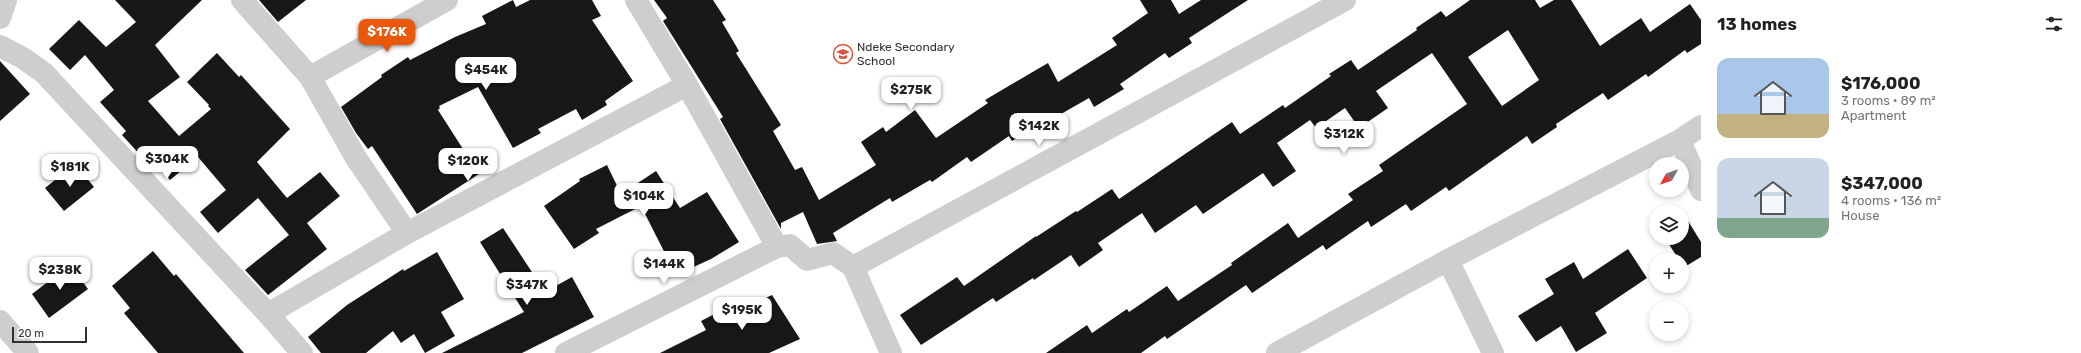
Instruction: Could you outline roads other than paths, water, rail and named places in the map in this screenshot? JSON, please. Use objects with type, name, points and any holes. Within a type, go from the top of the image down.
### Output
[{"type":"street","points":[[0,18],[6,0]]},
{"type":"street","points":[[242,0],[310,77],[356,158],[407,233]]},
{"type":"street","points":[[636,0],[687,85],[777,247]]},
{"type":"street","points":[[853,268],[1345,0]]},
{"type":"street","points":[[310,77],[433,3]]},
{"type":"street","points":[[0,46],[23,58],[44,73],[268,314],[302,353]]},
{"type":"street","points":[[268,314],[407,233],[687,85]]},
{"type":"street","points":[[1277,353],[1448,260],[1680,140],[1701,126]]},
{"type":"street","points":[[1680,140],[1701,190]]},
{"type":"street","points":[[566,353],[777,247],[790,245],[807,260],[833,252],[853,268],[891,353]]},
{"type":"street","points":[[1448,260],[1493,353]]},
{"type":"street","points":[[0,321],[28,353]]},
{"type":"place","name":"Ndeke Secondary School","points":[[843,54]]}]
